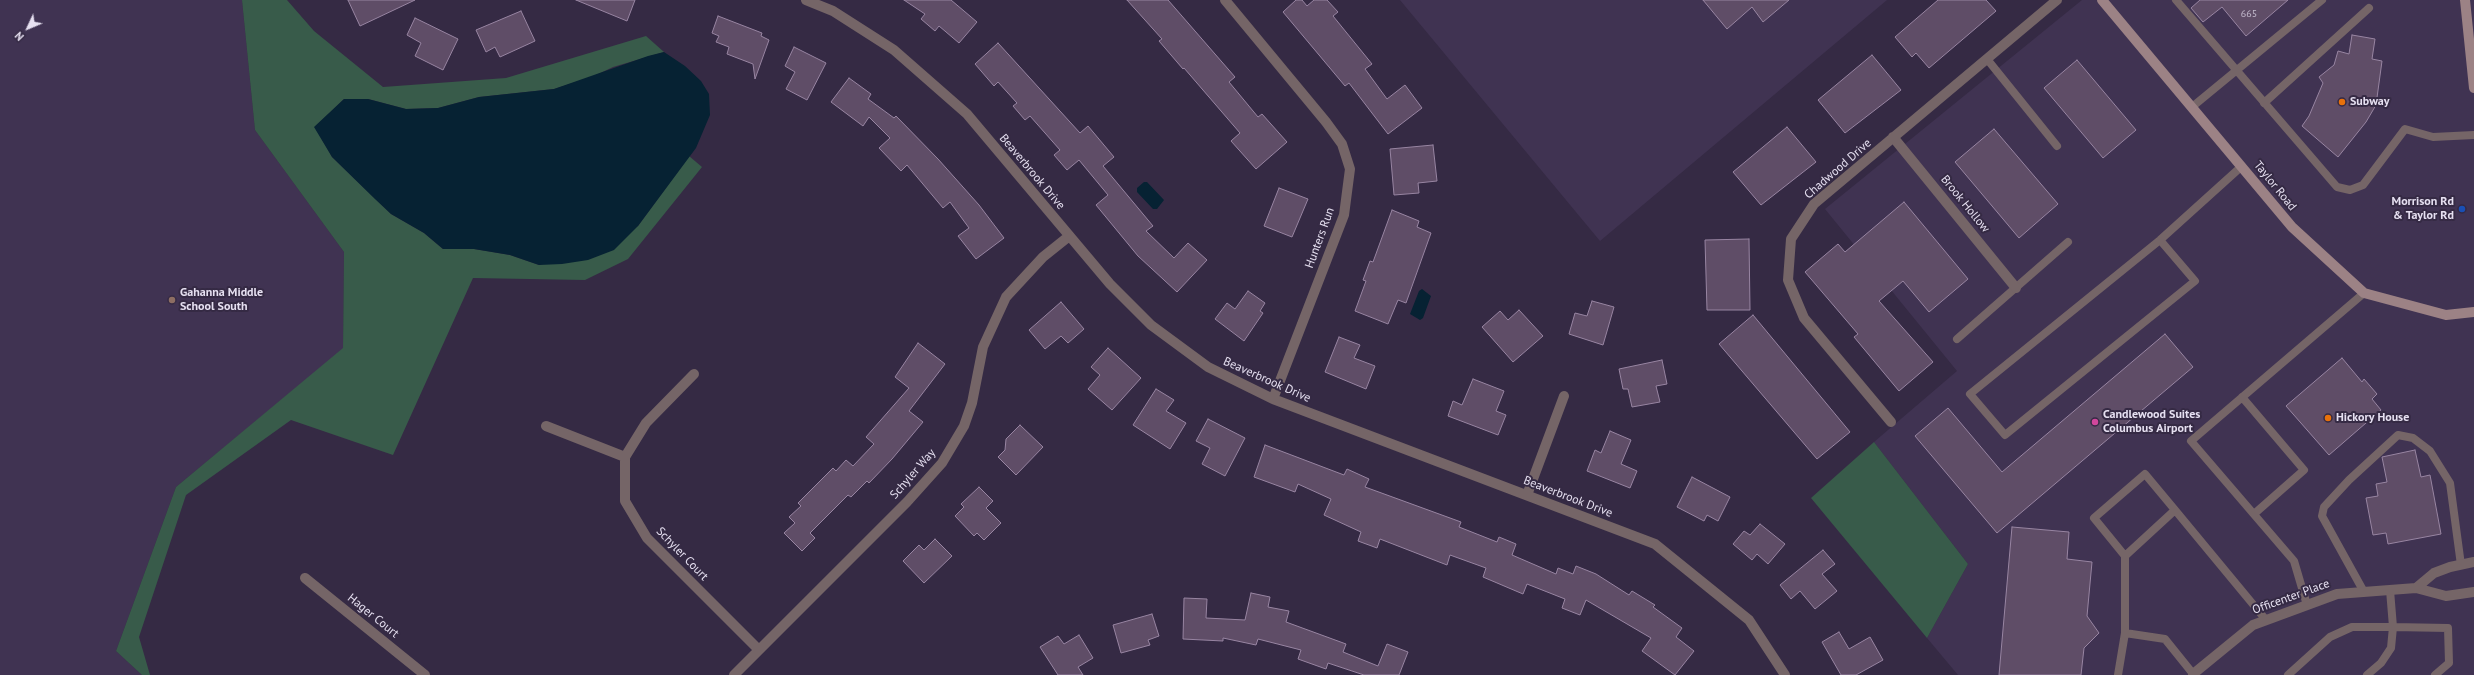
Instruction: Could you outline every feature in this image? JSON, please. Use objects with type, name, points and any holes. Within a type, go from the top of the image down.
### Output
[{"type":"main road","name":"Taylor Road","points":[[2102,0],[2292,227],[2364,293],[2446,315],[2474,312]]},
{"type":"main road","points":[[2465,0],[2474,88]]},
{"type":"street","name":"Beaverbrook Drive","points":[[806,0],[833,11],[894,50],[967,114],[1068,237],[1110,284],[1151,325],[1208,367],[1273,399],[1527,494],[1655,544],[1749,620],[1785,675]]},
{"type":"street","name":"Hunters Run","points":[[1225,0],[1326,122],[1342,144],[1350,169],[1344,215],[1273,399]]},
{"type":"street","name":"Chadwood Drive","points":[[1891,422],[1804,318],[1788,280],[1791,238],[1814,204],[2057,0]]},
{"type":"street","name":"Brook Hollow","points":[[1893,138],[2016,288]]},
{"type":"street","name":"Schyler Way","points":[[734,675],[907,502],[942,463],[964,426],[972,404],[983,347],[1006,297],[1043,257],[1068,237]]},
{"type":"street","points":[[546,426],[625,457],[646,423],[694,374]]},
{"type":"street","points":[[1527,494],[1564,396]]},
{"type":"street","name":"Schyler Court","points":[[625,457],[625,501],[646,538],[759,650]]},
{"type":"street","points":[[2416,588],[2434,573],[2474,562]]},
{"type":"street","name":"Hager Court","points":[[305,578],[425,675]]},
{"type":"street","name":"Officenter Place","points":[[2193,675],[2253,624],[2337,594],[2416,588],[2446,596],[2474,592]]},
{"type":"lane","points":[[2176,0],[2337,188],[2350,190],[2363,185],[2405,129],[2432,137],[2474,135]]},
{"type":"lane","points":[[2192,107],[2322,0]]},
{"type":"lane","points":[[2264,103],[2369,8]]},
{"type":"lane","points":[[1987,59],[2057,146]]},
{"type":"lane","points":[[2160,240],[2195,281],[2005,434],[1970,394],[2160,240],[2242,166]]},
{"type":"lane","points":[[1957,339],[2068,242]]},
{"type":"lane","points":[[2307,605],[2294,561],[2191,441],[2364,293]]},
{"type":"lane","points":[[2242,397],[2304,470],[2254,514]]},
{"type":"lane","points":[[2364,592],[2325,526],[2322,516],[2324,507],[2349,480],[2398,435],[2413,438],[2430,451],[2450,483],[2461,565]]},
{"type":"lane","points":[[2118,675],[2125,633],[2125,556],[2094,518],[2145,474],[2266,620]]},
{"type":"lane","points":[[2125,556],[2175,510]]},
{"type":"lane","points":[[2367,675],[2381,663],[2391,648],[2393,627],[2390,590]]},
{"type":"lane","points":[[2288,675],[2330,636],[2352,627],[2448,628],[2449,663],[2435,675]]},
{"type":"lane","points":[[2125,633],[2165,640],[2193,675]]},
{"type":"shaded area","name":"Gahanna Middle School South","points":[[0,0],[242,0],[255,130],[344,252],[343,349],[176,487],[116,651],[142,675],[0,675]]},
{"type":"shaded area","points":[[1400,0],[1887,0],[1600,241]]},
{"type":"shaded area","points":[[2082,0],[2474,0],[2474,675],[1958,675],[1927,638],[1968,564],[1874,442],[1957,371],[1825,209]]},
{"type":"green space","points":[[242,0],[287,0],[314,31],[383,87],[506,78],[646,36],[664,52],[613,67],[592,77],[554,89],[479,97],[438,108],[406,109],[368,99],[344,99],[315,127],[332,157],[391,214],[424,233],[443,249],[474,249],[510,255],[539,265],[638,226],[689,156],[702,167],[628,259],[585,280],[473,278],[393,455],[291,420],[186,495],[139,637],[150,675],[142,675],[116,651],[176,487],[343,348],[344,252],[255,130]]},
{"type":"green space","points":[[1874,442],[1968,564],[1927,638],[1811,498]]},
{"type":"water","points":[[664,52],[685,66],[701,81],[709,94],[710,115],[696,148],[638,226],[614,250],[588,260],[562,264],[539,265],[510,255],[474,249],[443,249],[424,233],[391,214],[375,199],[332,157],[314,127],[344,99],[368,99],[406,109],[438,108],[479,97],[554,89],[648,56]]},
{"type":"water","points":[[1144,182],[1147,182],[1164,200],[1157,209],[1153,209],[1137,192],[1137,188]]},
{"type":"water","points":[[1422,289],[1431,296],[1423,318],[1420,320],[1410,314],[1419,291]]},
{"type":"building","points":[[348,0],[415,0],[360,26]]},
{"type":"building","points":[[576,0],[635,0],[627,21]]},
{"type":"building","points":[[904,0],[951,0],[977,22],[959,43],[939,26],[935,31],[921,19],[925,14]]},
{"type":"building","points":[[1127,0],[1168,0],[1235,77],[1229,82],[1258,117],[1262,114],[1287,142],[1256,169],[1231,141],[1240,133],[1159,41],[1162,39]]},
{"type":"building","points":[[1296,0],[1302,0],[1307,6],[1314,0],[1327,0],[1338,12],[1333,16],[1372,64],[1365,69],[1387,99],[1405,85],[1422,108],[1388,134],[1349,83],[1345,86],[1283,12]]},
{"type":"building","points":[[1703,0],[1789,0],[1763,22],[1752,7],[1727,29]]},
{"type":"building","points":[[1938,0],[1986,0],[1996,11],[1929,68],[1916,53],[1912,57],[1895,37]]},
{"type":"building","points":[[2200,0],[2288,0],[2246,36],[2222,7],[2203,22],[2191,8]]},
{"type":"building","points":[[521,11],[535,41],[500,57],[495,47],[486,52],[476,30]]},
{"type":"building","points":[[718,16],[762,33],[761,36],[769,40],[755,79],[753,64],[727,54],[729,47],[716,42],[719,36],[712,33]]},
{"type":"building","points":[[415,18],[458,39],[443,70],[415,56],[421,43],[407,35]]},
{"type":"building","points":[[2352,35],[2375,39],[2372,59],[2382,61],[2376,105],[2366,122],[2338,157],[2302,126],[2309,116],[2323,83],[2319,77],[2334,65],[2338,51],[2349,54]]},
{"type":"building","points":[[998,43],[1080,133],[1088,126],[1114,157],[1103,166],[1153,226],[1146,231],[1174,258],[1188,243],[1207,260],[1177,292],[1138,256],[1096,205],[1108,195],[1079,160],[1067,170],[1054,155],[1060,150],[1030,116],[1025,120],[1013,106],[1017,103],[998,82],[994,86],[975,64]]},
{"type":"building","points":[[794,47],[826,63],[807,100],[786,89],[795,72],[785,66]]},
{"type":"building","points":[[1872,55],[1901,90],[1845,133],[1818,100]]},
{"type":"building","points":[[2077,60],[2136,130],[2103,158],[2044,88]]},
{"type":"building","points":[[849,78],[871,94],[868,99],[894,118],[896,116],[938,159],[979,205],[1004,238],[976,259],[958,236],[969,228],[950,202],[943,208],[907,165],[901,171],[879,148],[890,138],[869,117],[863,126],[831,102]]},
{"type":"building","points":[[1787,127],[1816,162],[1761,205],[1733,172]]},
{"type":"building","points":[[1994,129],[2058,204],[2019,238],[1955,162]]},
{"type":"building","points":[[1433,145],[1437,181],[1418,183],[1419,193],[1394,195],[1390,149]]},
{"type":"building","points":[[1279,188],[1308,199],[1292,237],[1264,226]]},
{"type":"building","points":[[1904,202],[1968,279],[1929,312],[1903,281],[1879,301],[1933,362],[1899,391],[1854,337],[1858,334],[1805,272],[1838,244],[1845,252]]},
{"type":"building","points":[[1392,210],[1419,221],[1417,227],[1431,233],[1406,303],[1398,300],[1388,324],[1355,311],[1366,281],[1363,280],[1370,261],[1373,262]]},
{"type":"building","points":[[1749,239],[1750,310],[1707,310],[1705,240]]},
{"type":"building","points":[[1248,291],[1265,303],[1260,311],[1263,313],[1244,341],[1215,319],[1227,303],[1235,309]]},
{"type":"building","points":[[1592,301],[1614,307],[1603,345],[1569,334],[1575,313],[1587,316]]},
{"type":"building","points":[[1061,302],[1084,329],[1068,343],[1061,336],[1045,349],[1029,330]]},
{"type":"building","points":[[1519,310],[1543,336],[1513,362],[1482,327],[1500,311],[1508,320]]},
{"type":"building","points":[[1753,315],[1850,432],[1817,459],[1719,344]]},
{"type":"building","name":"Candlewood Suites Columbus Airport","points":[[2165,334],[2193,367],[1997,533],[1915,436],[1948,408],[2002,472]]},
{"type":"building","points":[[1339,337],[1360,345],[1354,358],[1375,366],[1366,389],[1325,372]]},
{"type":"building","points":[[918,343],[945,364],[909,411],[923,422],[892,459],[869,483],[867,481],[851,497],[848,495],[810,533],[815,538],[802,551],[784,533],[795,523],[789,517],[801,506],[798,503],[833,468],[836,471],[846,460],[853,466],[874,444],[866,437],[909,388],[895,377]]},
{"type":"building","points":[[1108,348],[1141,378],[1112,410],[1088,389],[1100,375],[1091,367]]},
{"type":"building","points":[[2342,358],[2362,382],[2364,379],[2377,394],[2372,399],[2381,410],[2329,455],[2286,406]]},
{"type":"building","points":[[1662,360],[1667,384],[1656,386],[1660,402],[1632,407],[1628,389],[1623,389],[1619,369]]},
{"type":"building","points":[[1473,379],[1504,391],[1496,411],[1506,415],[1498,435],[1448,416],[1453,401],[1462,405]]},
{"type":"building","points":[[1156,389],[1174,400],[1166,411],[1186,423],[1170,449],[1133,425]]},
{"type":"building","points":[[1208,419],[1245,438],[1225,476],[1202,464],[1210,448],[1196,441]]},
{"type":"building","points":[[1020,425],[1043,447],[1016,475],[998,457],[1005,450],[1006,439]]},
{"type":"building","points":[[1610,431],[1631,440],[1621,464],[1637,471],[1630,488],[1587,471],[1595,450],[1601,453]]},
{"type":"building","points":[[1265,445],[1344,475],[1347,469],[1369,479],[1365,487],[1461,522],[1459,527],[1497,542],[1499,537],[1516,544],[1512,555],[1556,574],[1558,568],[1573,574],[1576,566],[1596,574],[1629,595],[1632,591],[1655,605],[1653,607],[1682,628],[1676,637],[1694,651],[1675,675],[1642,651],[1651,638],[1586,600],[1580,615],[1562,608],[1565,599],[1527,584],[1523,594],[1483,577],[1486,568],[1450,555],[1447,565],[1380,539],[1377,548],[1358,541],[1361,532],[1324,515],[1331,499],[1298,484],[1295,492],[1254,477]]},
{"type":"building","points":[[2415,450],[2421,477],[2430,475],[2441,534],[2388,544],[2386,533],[2373,535],[2366,498],[2378,496],[2376,484],[2387,482],[2382,457]]},
{"type":"building","points":[[1692,477],[1730,497],[1718,521],[1707,515],[1704,521],[1677,507]]},
{"type":"building","points":[[979,487],[993,501],[986,508],[1001,523],[984,540],[977,533],[974,536],[955,516],[964,507],[961,504]]},
{"type":"building","points":[[1760,524],[1785,544],[1768,564],[1757,554],[1752,560],[1733,544],[1744,531],[1750,535]]},
{"type":"building","points":[[2012,527],[2069,532],[2067,559],[2092,562],[2087,616],[2099,633],[2084,648],[2081,675],[1999,675]]},
{"type":"building","points":[[935,539],[952,556],[924,583],[903,561],[919,545],[924,550]]},
{"type":"building","points":[[1823,550],[1835,564],[1822,574],[1837,591],[1815,609],[1800,591],[1791,599],[1780,585]]},
{"type":"building","points":[[1251,593],[1270,597],[1268,607],[1289,611],[1286,622],[1346,644],[1343,652],[1378,666],[1387,644],[1408,652],[1399,675],[1364,675],[1328,663],[1326,669],[1298,659],[1301,650],[1258,639],[1256,645],[1223,638],[1223,641],[1183,639],[1184,598],[1207,599],[1206,618],[1245,620]]},
{"type":"building","points":[[1152,614],[1159,636],[1148,640],[1150,645],[1121,653],[1113,625]]},
{"type":"building","points":[[1839,632],[1849,649],[1870,637],[1883,660],[1856,675],[1841,675],[1822,642]]},
{"type":"building","points":[[1079,635],[1093,658],[1078,667],[1083,675],[1058,675],[1040,647],[1058,636],[1064,644]]},
{"type":"place","name":"Subway","points":[[2342,102]]},
{"type":"place","name":"Morrison Rd & Taylor Rd","points":[[2462,209]]},
{"type":"place","name":"Gahanna Middle School South","points":[[172,300]]},
{"type":"place","name":"Hickory House","points":[[2328,418]]},
{"type":"place","name":"Candlewood Suites Columbus Airport","points":[[2095,422]]}]
